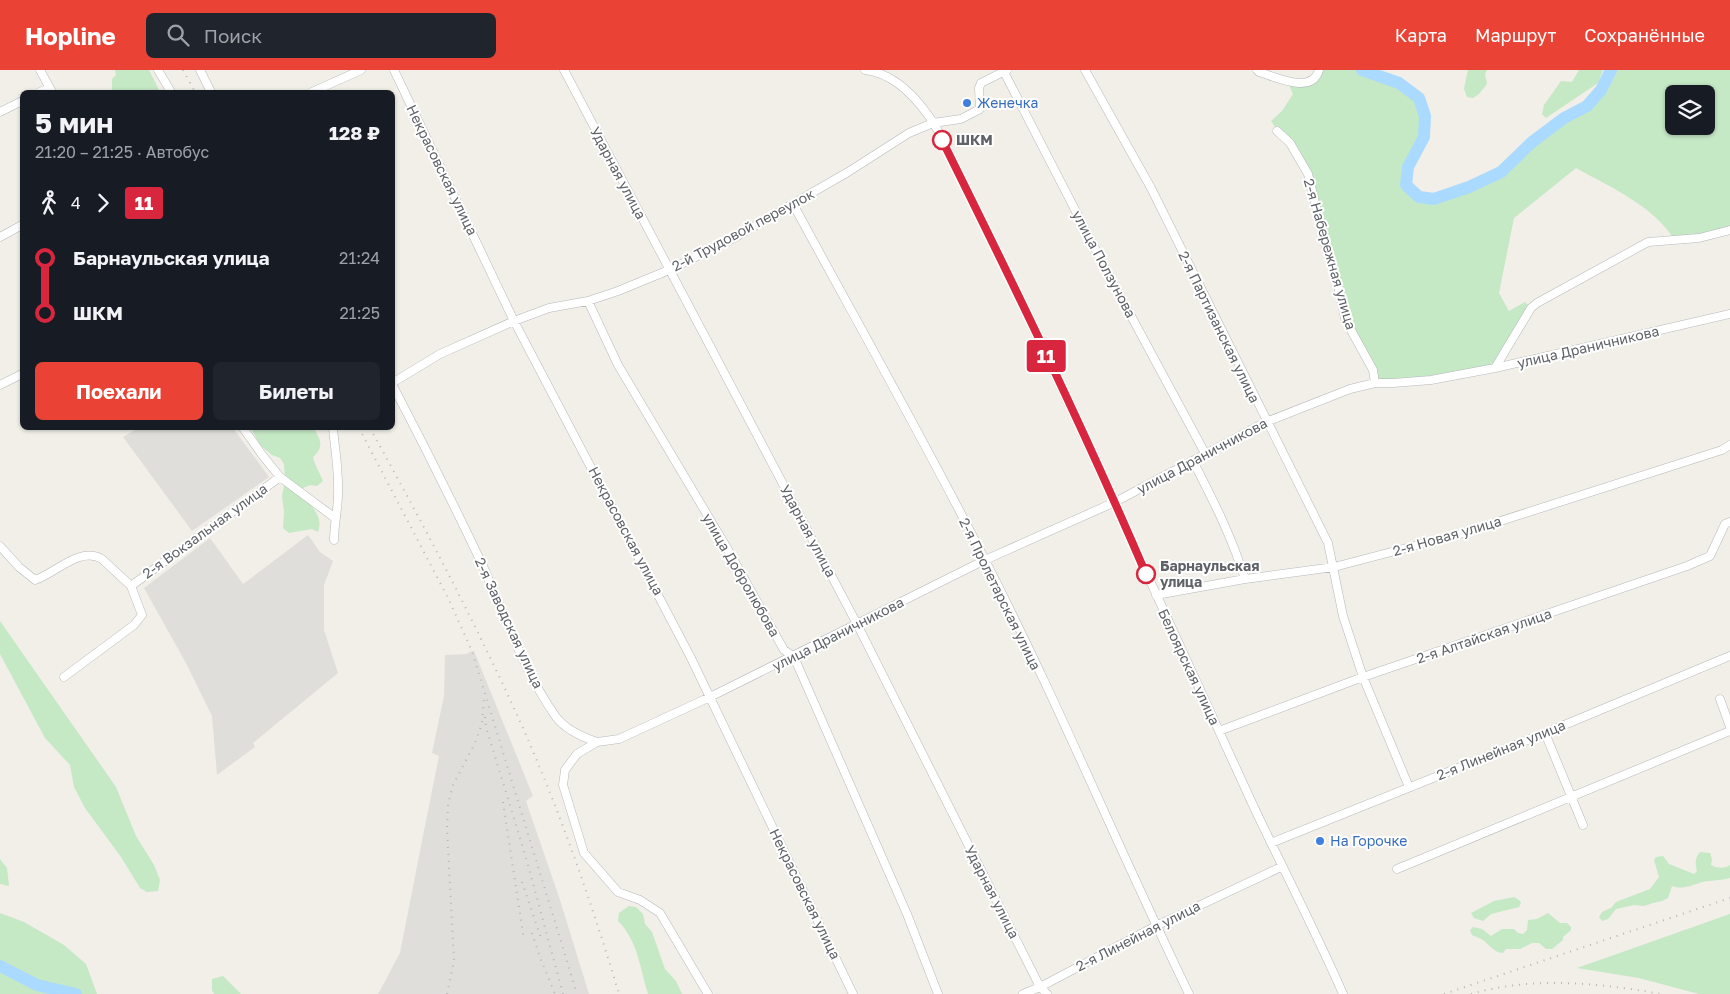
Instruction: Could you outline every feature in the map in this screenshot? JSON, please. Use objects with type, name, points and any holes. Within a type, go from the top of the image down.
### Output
[{"type":"street","points":[[40,70],[50,90]]},
{"type":"street","points":[[158,70],[169,90]]},
{"type":"street","points":[[200,70],[210,90]]},
{"type":"street","points":[[316,90],[361,70]]},
{"type":"street","name":"Некрасовская улица","points":[[394,70],[514,321],[615,510],[690,656],[853,994]]},
{"type":"street","name":"Ударная улица","points":[[564,70],[857,624],[1040,987],[1047,994]]},
{"type":"street","name":"Белоярская улица","points":[[865,70],[874,71],[893,79],[918,103],[933,123],[979,214],[1115,502],[1270,843],[1312,925],[1343,994]]},
{"type":"street","name":"2-я Партизанская улица","points":[[1085,70],[1151,188],[1266,422],[1328,542],[1343,616],[1363,677],[1409,787]]},
{"type":"street","points":[[1257,70],[1292,83],[1309,82],[1317,76],[1319,70]]},
{"type":"street","name":"2-й Трудовой переулок","points":[[395,381],[440,354],[514,321],[549,308],[588,301],[618,291],[669,270],[732,239],[909,133],[933,123],[961,119],[980,109],[979,88],[981,83],[1006,71]]},
{"type":"street","name":"улица Ползунова","points":[[1006,71],[1102,262],[1206,454]]},
{"type":"street","points":[[0,112],[20,102]]},
{"type":"street","name":"2-я Набережная улица","points":[[1277,131],[1290,144],[1308,174],[1345,318],[1372,370],[1374,383]]},
{"type":"street","name":"2-я Пролетарская улица","points":[[793,204],[985,560],[1083,764],[1156,926],[1189,994]]},
{"type":"street","points":[[0,237],[20,226]]},
{"type":"street","points":[[1495,368],[1531,308],[1536,303],[1648,242],[1700,238],[1730,230]]},
{"type":"street","name":"улица Добролюбова","points":[[588,301],[618,364],[650,420],[727,548],[784,650],[794,657],[907,914],[938,994]]},
{"type":"street","name":"улица Драничникова","points":[[597,742],[619,739],[710,697],[794,657],[985,560],[1115,502],[1266,422],[1350,389],[1374,383],[1430,380],[1495,368],[1730,314]]},
{"type":"street","points":[[0,385],[20,375]]},
{"type":"street","name":"2-я Заводская улица","points":[[395,389],[482,565],[525,664],[541,693],[557,718],[577,735],[597,742]]},
{"type":"street","name":"2-я Вокзальная улица","points":[[244,430],[262,456],[280,477],[335,518]]},
{"type":"street","points":[[332,430],[338,470],[334,540]]},
{"type":"street","name":"2-я Новая улица","points":[[1156,595],[1245,579],[1334,567],[1460,534],[1722,450],[1730,445]]},
{"type":"street","points":[[1193,461],[1225,524],[1245,579]]},
{"type":"street","name":"2-я Вокзальная улица","points":[[131,586],[280,477]]},
{"type":"street","name":"2-я Алтайская улица","points":[[1219,731],[1363,677],[1678,569],[1710,556],[1724,524],[1730,522]]},
{"type":"street","points":[[0,546],[19,567],[35,580],[44,578],[71,560],[85,556],[96,556],[102,559],[131,586],[142,615],[134,625],[64,677]]},
{"type":"street","name":"2-я Линейная улица","points":[[1270,843],[1545,733],[1730,656]]},
{"type":"street","points":[[1720,699],[1730,727]]},
{"type":"street","points":[[1397,869],[1730,732]]},
{"type":"street","points":[[1545,733],[1583,825]]},
{"type":"street","points":[[597,742],[577,754],[565,770],[563,785],[584,853],[618,892],[640,900],[660,913],[708,994]]},
{"type":"street","name":"2-я Линейная улица","points":[[1022,994],[1040,987],[1156,926],[1282,867]]},
{"type":"shaded area","points":[[135,430],[234,430],[269,477],[192,531],[123,437]]},
{"type":"shaded area","points":[[308,535],[320,552],[333,561],[324,585],[324,630],[338,673],[253,743],[255,747],[217,775],[212,716],[186,663],[144,588],[210,538],[243,584]]},
{"type":"shaded area","points":[[474,651],[533,796],[526,801],[560,900],[589,994],[378,994],[400,953],[439,756],[432,753],[444,696],[445,655],[466,654]]},
{"type":"green space","points":[[115,70],[149,70],[159,90],[112,90],[112,79],[116,75]]},
{"type":"green space","points":[[1318,70],[1362,70],[1399,83],[1419,98],[1425,116],[1424,137],[1416,150],[1407,174],[1406,185],[1419,197],[1434,199],[1469,187],[1501,172],[1532,142],[1564,118],[1587,106],[1601,90],[1611,70],[1730,70],[1730,230],[1675,240],[1666,228],[1643,207],[1617,190],[1576,168],[1514,218],[1499,293],[1509,311],[1525,302],[1531,308],[1495,368],[1456,375],[1375,383],[1373,370],[1352,332],[1308,174],[1271,121],[1282,111],[1293,94],[1289,85],[1309,82]]},
{"type":"green space","points":[[1468,70],[1487,70],[1485,74],[1487,84],[1473,98],[1467,97],[1464,89]]},
{"type":"green space","points":[[1579,70],[1603,70],[1598,83],[1546,118],[1542,114],[1544,105],[1561,81],[1572,82]]},
{"type":"green space","points":[[252,430],[315,430],[320,446],[313,457],[323,481],[317,486],[310,485],[303,488],[317,514],[319,520],[318,532],[312,529],[289,533],[283,528],[284,464],[280,458],[272,455],[260,445]]},
{"type":"green space","points":[[0,621],[116,787],[136,836],[154,865],[160,880],[158,891],[147,892],[140,888],[121,857],[85,808],[74,787],[70,765],[45,738],[0,654]]},
{"type":"green space","points":[[1700,852],[1710,853],[1711,865],[1713,866],[1723,868],[1730,865],[1730,878],[1687,887],[1672,886],[1668,898],[1662,901],[1644,906],[1634,905],[1616,909],[1608,919],[1602,921],[1599,917],[1602,912],[1611,908],[1616,902],[1650,889],[1659,877],[1654,860],[1656,857],[1663,856],[1669,864],[1694,874],[1697,871],[1696,861]]},
{"type":"green space","points":[[0,859],[7,868],[9,886],[0,884]]},
{"type":"green space","points":[[1514,897],[1521,903],[1519,907],[1491,914],[1483,921],[1474,918],[1471,913],[1494,901]]},
{"type":"green space","points":[[629,906],[636,907],[643,914],[645,924],[652,932],[665,969],[676,981],[682,994],[648,994],[634,946],[625,929],[618,921],[619,913]]},
{"type":"green space","points":[[0,913],[24,922],[64,945],[86,964],[97,994],[0,994]]},
{"type":"green space","points":[[1548,913],[1560,923],[1567,923],[1571,927],[1571,930],[1563,937],[1563,940],[1552,949],[1546,949],[1539,943],[1532,943],[1520,949],[1506,949],[1503,953],[1494,950],[1483,940],[1472,935],[1470,930],[1473,927],[1482,929],[1491,936],[1502,929],[1514,929],[1518,933],[1523,934],[1527,930],[1528,920],[1537,919]]},
{"type":"green space","points":[[1730,914],[1730,994],[1699,994],[1639,978],[1577,968]]},
{"type":"green space","points":[[223,976],[241,994],[214,994],[212,979]]},
{"type":"waterway","points":[[1362,70],[1399,83],[1419,98],[1425,116],[1424,137],[1408,167],[1406,185],[1419,197],[1434,199],[1469,187],[1501,172],[1532,142],[1564,118],[1587,106],[1601,90],[1611,70]]},
{"type":"waterway","points":[[0,966],[37,985],[76,994]]},
{"type":"railway","points":[[183,70],[194,90]]},
{"type":"railway","points":[[360,430],[448,598],[472,651],[577,994]]},
{"type":"railway","points":[[371,430],[447,571],[518,717],[547,785],[573,854],[619,994]]},
{"type":"railway","points":[[447,994],[454,961],[447,829],[448,805],[453,785],[475,743],[482,723],[484,697]]},
{"type":"railway","points":[[485,717],[486,727],[527,861],[563,994]]},
{"type":"railway","points":[[503,802],[524,940]]},
{"type":"railway","points":[[522,882],[542,941]]},
{"type":"railway","points":[[1444,994],[1730,898]]},
{"type":"railway","points":[[532,933],[555,994]]},
{"type":"railway","points":[[1471,994],[1494,988],[1542,983],[1590,984],[1661,994]]},
{"type":"bus line","name":"11","points":[[942,140],[1115,502],[1146,574]]},
{"type":"place","name":"Женечка","points":[[967,103]]},
{"type":"place","name":"ШКМ","points":[[942,140]]},
{"type":"place","name":"Барнаульская улица","points":[[1146,574]]},
{"type":"place","name":"На Горочке","points":[[1320,841]]}]
